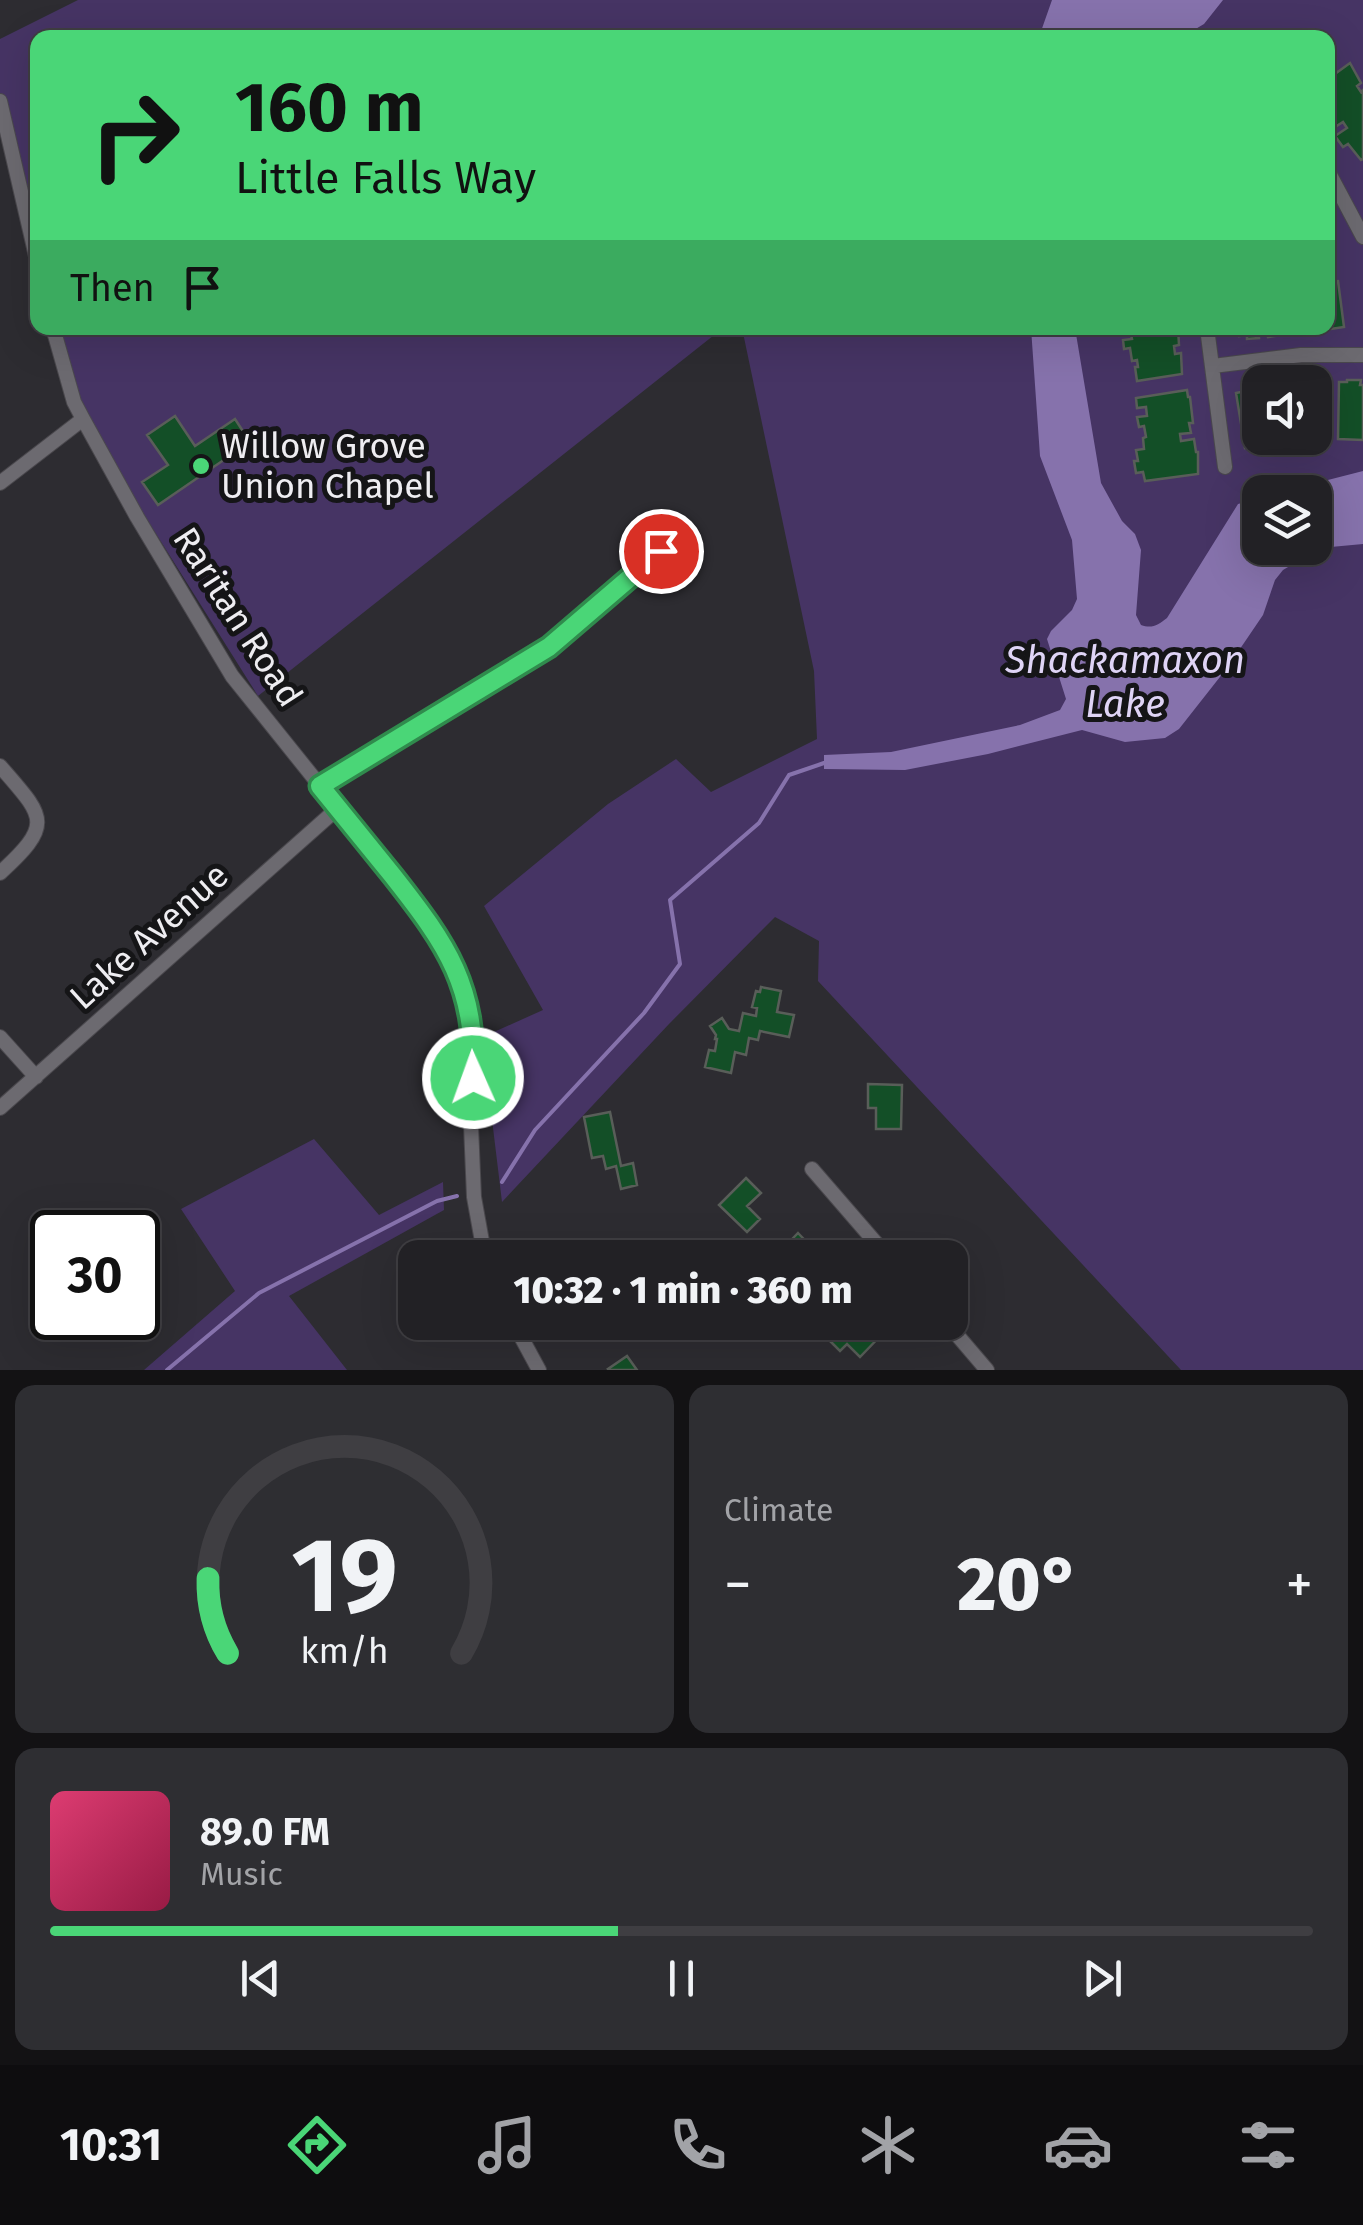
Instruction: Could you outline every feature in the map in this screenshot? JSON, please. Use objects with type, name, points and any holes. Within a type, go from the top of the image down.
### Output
[{"type":"street","points":[[0,101],[30,230]]},
{"type":"street","points":[[1335,184],[1363,237]]},
{"type":"street","name":"Raritan Road","points":[[55,335],[74,402],[232,676],[431,924],[452,959],[468,1005],[473,1042],[470,1102],[481,1240]]},
{"type":"street","points":[[1208,335],[1225,467]]},
{"type":"street","points":[[1212,366],[1301,355],[1363,355]]},
{"type":"street","points":[[0,483],[83,419]]},
{"type":"street","points":[[320,786],[549,647],[661,551]]},
{"type":"street","points":[[0,766],[36,808],[37,819],[28,848],[0,873]]},
{"type":"street","name":"Lake Avenue","points":[[0,1108],[338,808]]},
{"type":"street","points":[[0,1037],[36,1077]]},
{"type":"street","points":[[812,1170],[873,1240]]},
{"type":"street","points":[[522,1340],[539,1370]]},
{"type":"street","points":[[961,1340],[987,1370]]},
{"type":"shaded area","points":[[78,0],[1363,0],[1363,1370],[1181,1370],[818,981],[819,941],[775,917],[502,1202],[485,1036],[543,1010],[484,906],[608,804],[676,759],[711,792],[817,739],[814,671],[743,335],[1335,335],[1335,30],[30,30],[30,230],[0,106],[0,39]]},
{"type":"shaded area","points":[[53,335],[714,335],[258,696],[65,389]]},
{"type":"shaded area","points":[[314,1139],[379,1215],[443,1182],[444,1210],[289,1296],[347,1370],[144,1370],[235,1291],[181,1209]]},
{"type":"water","points":[[1052,0],[1223,0],[1204,24],[1194,30],[1041,30]]},
{"type":"water","name":"Shackamaxon Lake","points":[[1031,335],[1076,335],[1101,483],[1122,521],[1135,534],[1141,550],[1136,615],[1141,625],[1155,626],[1167,618],[1238,504],[1242,503],[1242,565],[1291,565],[1275,580],[1263,615],[1227,668],[1179,729],[1165,738],[1125,742],[1082,730],[905,770],[824,769],[824,755],[891,752],[1020,725],[1060,710],[1066,699],[1047,639],[1077,599],[1072,540],[1040,456]]},
{"type":"water","name":"Shackamaxon Lake","points":[[1363,471],[1363,544],[1332,547],[1332,479]]},
{"type":"building","points":[[1350,63],[1361,83],[1357,86],[1363,90],[1361,160],[1335,136],[1347,128],[1343,122],[1335,127],[1335,74]]},
{"type":"building","points":[[1338,281],[1344,327],[1335,328]]},
{"type":"building","points":[[1131,335],[1178,335],[1179,345],[1174,346],[1175,354],[1181,353],[1182,374],[1137,381],[1137,360],[1132,361],[1130,348],[1124,349],[1123,340],[1132,339]]},
{"type":"building","points":[[1361,380],[1363,385],[1363,440],[1338,439],[1339,382]]},
{"type":"building","points":[[1187,390],[1193,423],[1189,423],[1191,433],[1180,434],[1181,441],[1194,439],[1198,474],[1145,481],[1143,472],[1136,473],[1134,461],[1138,461],[1136,450],[1144,449],[1146,437],[1137,417],[1147,416],[1146,407],[1137,408],[1136,398]]},
{"type":"building","points":[[1242,392],[1242,430],[1236,393]]},
{"type":"building","points":[[175,416],[195,446],[235,419],[250,442],[158,505],[142,482],[168,465],[147,435]]},
{"type":"building","points":[[761,987],[781,991],[777,1012],[794,1015],[789,1037],[760,1031],[758,1040],[749,1038],[746,1055],[735,1052],[731,1073],[705,1067],[709,1050],[715,1051],[717,1039],[710,1026],[722,1018],[729,1029],[739,1031],[743,1013],[756,1016],[757,1008],[752,1007]]},
{"type":"building","points":[[868,1084],[902,1085],[901,1129],[876,1129],[876,1108],[868,1108]]},
{"type":"building","points":[[610,1112],[621,1166],[633,1163],[637,1185],[621,1189],[616,1166],[606,1169],[603,1156],[592,1158],[584,1117]]},
{"type":"building","points":[[746,1178],[761,1193],[747,1206],[760,1219],[747,1232],[719,1205]]},
{"type":"building","points":[[829,1340],[876,1340],[860,1357],[847,1344],[840,1351]]},
{"type":"building","points":[[627,1356],[637,1370],[608,1369]]},
{"type":"waterway","points":[[502,1182],[535,1130],[644,1013],[680,964],[670,900],[759,823],[789,775],[824,763]]},
{"type":"waterway","points":[[167,1370],[259,1293],[437,1201],[457,1196]]},
{"type":"place","name":"Willow Grove Union Chapel","points":[[201,466]]},
{"type":"route","points":[[473,1078],[468,1005],[452,959],[431,924],[320,786],[549,647],[661,551]]}]
